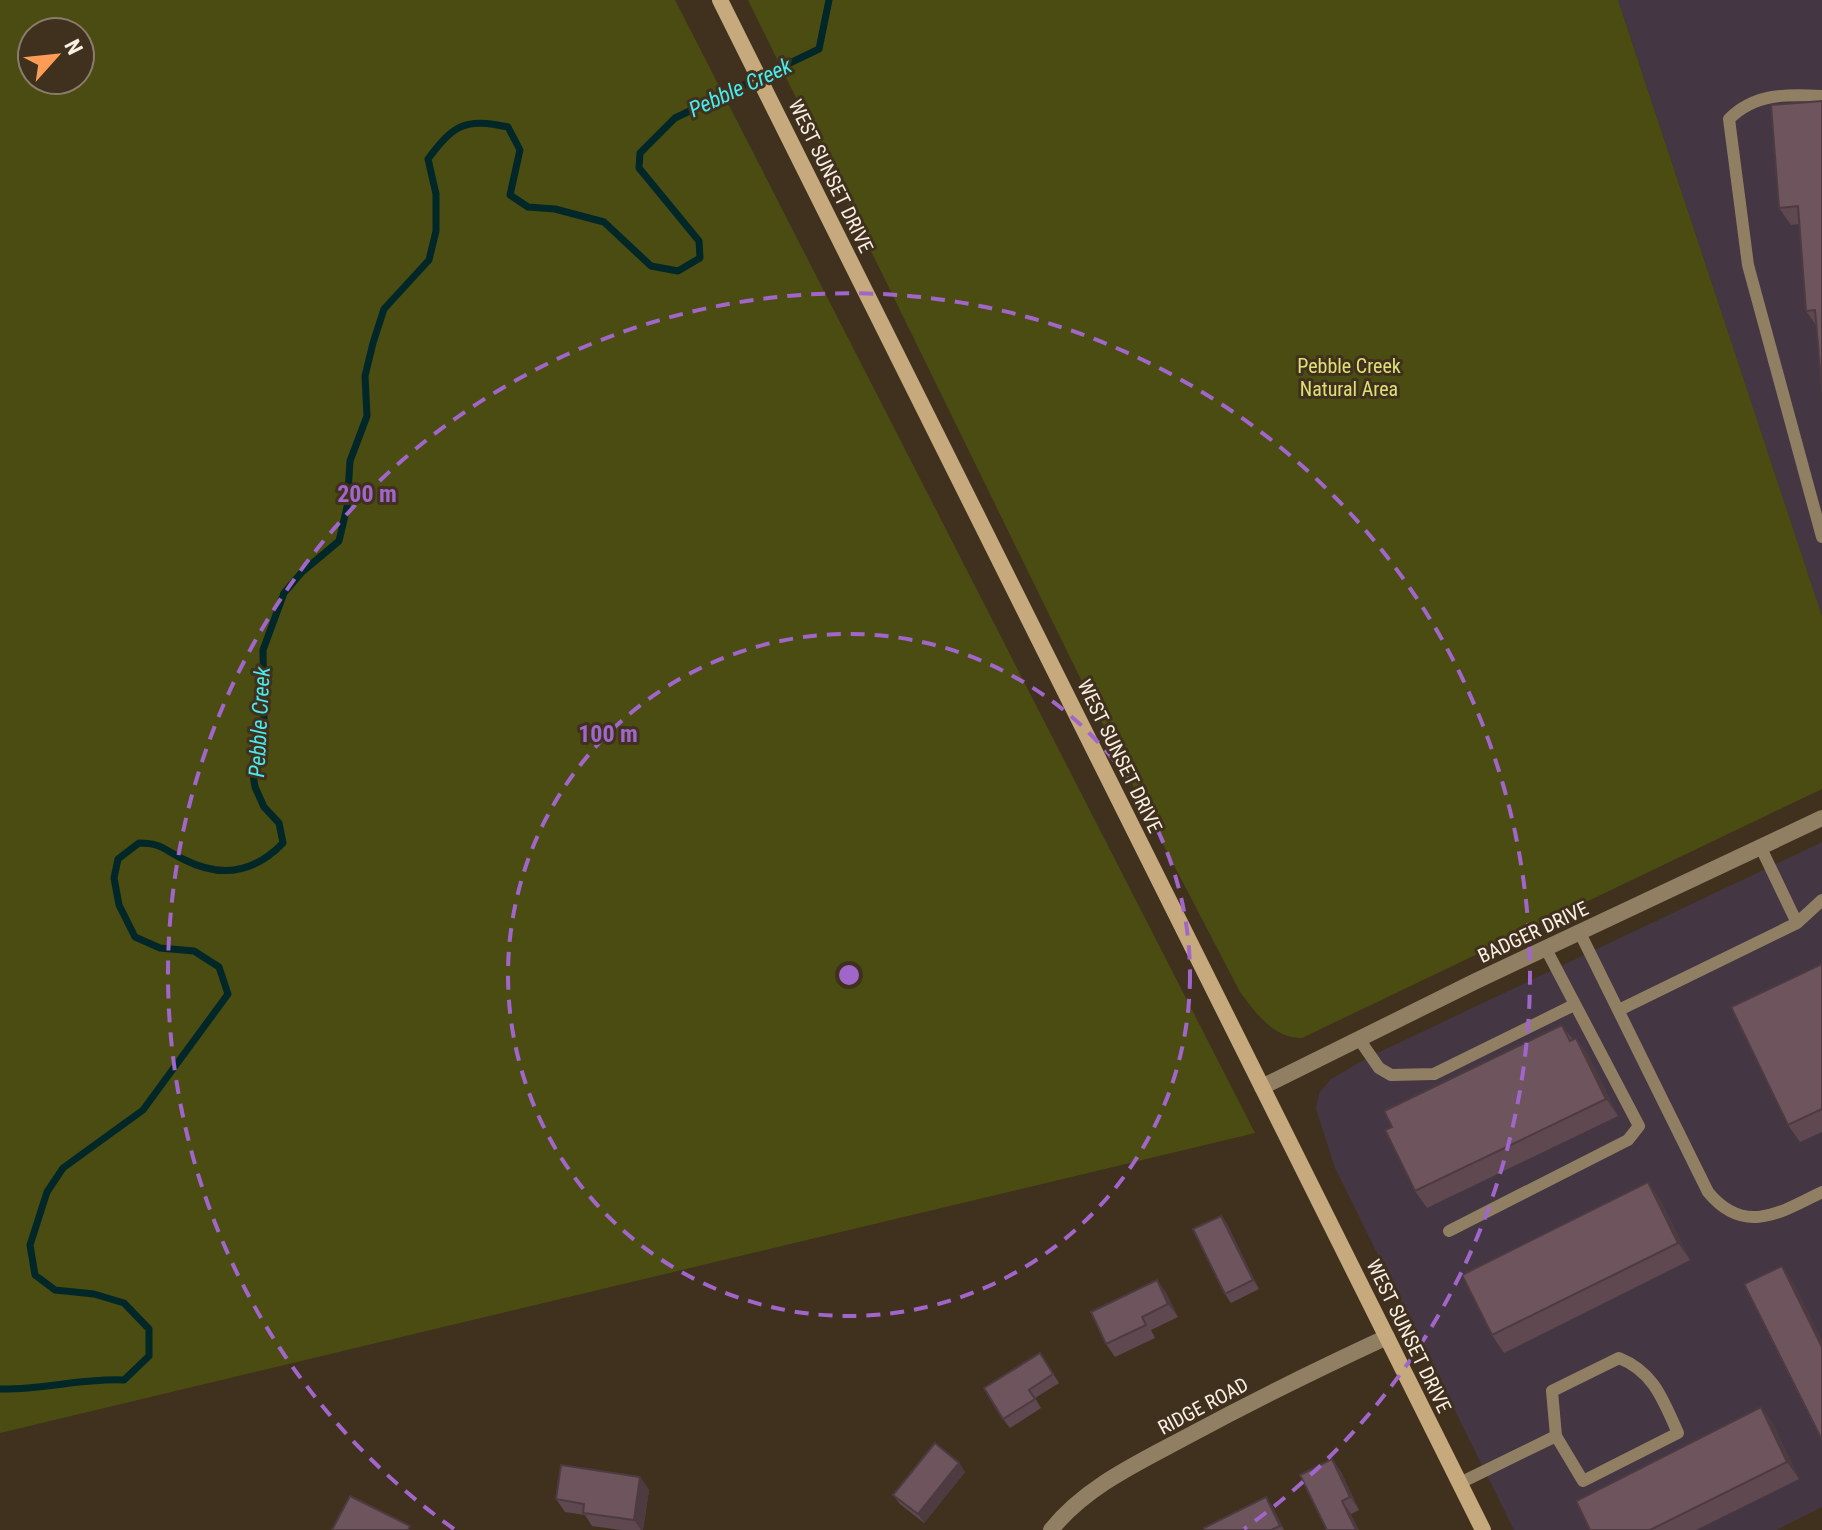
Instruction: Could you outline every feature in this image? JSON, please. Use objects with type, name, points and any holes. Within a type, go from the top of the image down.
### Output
[{"type":"main road","name":"WEST SUNSET DRIVE","points":[[720,0],[1483,1530]]},
{"type":"street","name":"BADGER DRIVE","points":[[1262,1087],[1822,818]]},
{"type":"street","name":"RIDGE ROAD","points":[[1051,1530],[1089,1494],[1125,1470],[1310,1372],[1387,1337]]},
{"type":"lane","points":[[1822,96],[1782,94],[1743,104],[1729,119],[1748,265],[1822,537]]},
{"type":"lane","points":[[1760,846],[1797,923]]},
{"type":"lane","points":[[1619,1010],[1797,923],[1822,900]]},
{"type":"lane","points":[[1580,933],[1708,1192],[1720,1206],[1731,1212],[1758,1218],[1772,1215],[1822,1192]]},
{"type":"lane","points":[[1449,1231],[1636,1133],[1639,1126],[1546,949]]},
{"type":"lane","points":[[1359,1039],[1379,1068],[1391,1075],[1434,1074],[1574,1005]]},
{"type":"lane","points":[[1619,1358],[1639,1366],[1655,1383],[1678,1433],[1583,1481],[1556,1436],[1552,1391],[1619,1358]]},
{"type":"lane","points":[[1460,1483],[1556,1436]]},
{"type":"shaded area","points":[[1618,0],[1822,0],[1822,616]]},
{"type":"shaded area","points":[[1822,842],[1822,1507],[1776,1530],[1514,1530],[1335,1168],[1316,1109],[1319,1093],[1331,1079],[1369,1057]]},
{"type":"green space","points":[[0,0],[675,0],[1255,1133],[0,1433]]},
{"type":"green space","name":"Pebble Creek Natural Area","points":[[748,0],[1618,0],[1822,616],[1822,789],[1302,1038],[1274,1029],[1240,992],[1140,800]]},
{"type":"building","points":[[1822,101],[1822,392],[1815,310],[1806,311],[1798,206],[1779,208],[1771,105]]},
{"type":"building","points":[[1822,964],[1822,1109],[1788,1125],[1731,1007]]},
{"type":"building","points":[[1562,1025],[1570,1041],[1576,1038],[1606,1099],[1415,1191],[1385,1130],[1392,1127],[1384,1111]]},
{"type":"building","points":[[1648,1182],[1678,1243],[1492,1335],[1462,1275]]},
{"type":"building","points":[[1221,1216],[1253,1280],[1225,1294],[1193,1229]]},
{"type":"building","points":[[1782,1266],[1822,1347],[1822,1440],[1744,1284]]},
{"type":"building","points":[[1157,1280],[1168,1304],[1142,1317],[1146,1325],[1106,1344],[1091,1312]]},
{"type":"building","points":[[1040,1353],[1053,1374],[1029,1390],[1035,1399],[1003,1419],[984,1388]]},
{"type":"building","points":[[1761,1407],[1787,1462],[1650,1530],[1590,1530],[1576,1501]]},
{"type":"building","points":[[935,1443],[959,1463],[918,1514],[893,1495]]},
{"type":"building","points":[[1332,1459],[1350,1497],[1342,1501],[1356,1530],[1327,1530],[1300,1475]]},
{"type":"building","points":[[561,1465],[640,1477],[634,1520],[583,1513],[584,1504],[556,1499]]},
{"type":"building","points":[[350,1496],[410,1526],[408,1530],[332,1530]]},
{"type":"building","points":[[1266,1497],[1280,1526],[1271,1530],[1205,1530],[1204,1528]]},
{"type":"waterway","name":"Pebble Creek","points":[[0,1389],[124,1380],[149,1356],[149,1329],[124,1303],[94,1294],[55,1290],[35,1275],[30,1245],[47,1192],[63,1168],[143,1110],[228,994],[219,967],[194,951],[160,948],[135,937],[119,905],[114,878],[118,859],[139,843],[147,843],[199,866],[238,870],[261,861],[283,843],[279,823],[264,807],[255,787],[252,768],[264,720],[263,650],[284,593],[302,572],[339,541],[347,507],[350,461],[367,416],[365,376],[373,343],[384,309],[429,260],[436,231],[436,194],[428,159],[445,138],[462,126],[481,123],[508,127],[520,150],[510,195],[528,207],[555,209],[604,222],[651,266],[678,271],[700,258],[699,241],[639,168],[640,153],[675,118],[819,49],[829,0]]}]
